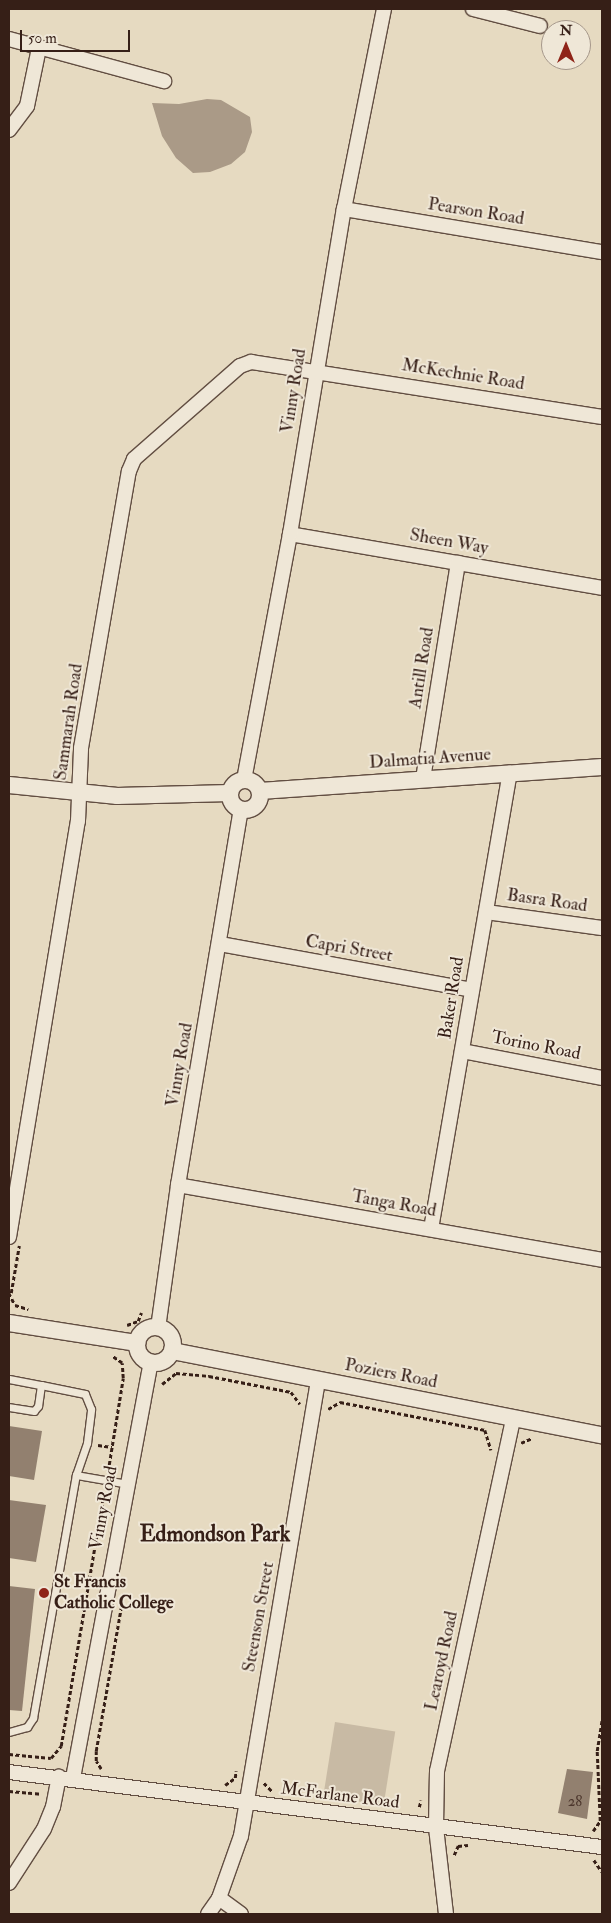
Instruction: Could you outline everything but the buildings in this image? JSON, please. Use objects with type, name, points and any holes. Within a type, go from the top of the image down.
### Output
[{"type":"street","name":"Vinny Road","points":[[244,780],[290,534],[344,210],[384,9]]},
{"type":"street","points":[[473,9],[499,12],[540,26]]},
{"type":"street","points":[[9,39],[164,81]]},
{"type":"street","points":[[9,130],[27,106],[39,48]]},
{"type":"street","name":"Pearson Road","points":[[344,210],[602,252]]},
{"type":"street","name":"Sammarah Road","points":[[9,1237],[78,821],[81,748],[129,471],[134,459],[240,366],[259,361],[317,370]]},
{"type":"street","name":"McKechnie Road","points":[[317,370],[602,417]]},
{"type":"street","name":"Sheen Way","points":[[290,534],[602,588]]},
{"type":"street","name":"Antill Road","points":[[423,779],[458,562]]},
{"type":"street","name":"Dalmatia Avenue","points":[[260,791],[602,767]]},
{"type":"street","name":"Baker Road","points":[[431,1229],[510,774]]},
{"type":"street","points":[[244,780],[254,782],[260,791],[256,805],[242,809],[233,803],[230,793],[235,784],[244,780]]},
{"type":"street","points":[[9,785],[78,795],[163,796],[230,793]]},
{"type":"street","name":"Vinny Road","points":[[158,1328],[178,1185],[242,809]]},
{"type":"street","name":"Basra Road","points":[[486,912],[602,928]]},
{"type":"street","name":"Capri Street","points":[[220,944],[472,990]]},
{"type":"street","name":"Torino Road","points":[[462,1051],[602,1078]]},
{"type":"street","name":"Tanga Road","points":[[178,1185],[602,1260]]},
{"type":"street","points":[[9,1323],[137,1343]]},
{"type":"street","points":[[158,1328],[168,1334],[172,1351],[161,1362],[151,1363],[142,1358],[137,1343],[142,1333],[158,1328]]},
{"type":"street","name":"Poziers Road","points":[[172,1351],[602,1435]]},
{"type":"street","name":"Vinny Road","points":[[9,1883],[44,1828],[66,1777],[128,1484],[151,1363]]},
{"type":"street","name":"Steenson Street","points":[[208,1914],[219,1898],[235,1858],[247,1803],[318,1380]]},
{"type":"street","name":"Learoyd Road","points":[[446,1914],[436,1827],[437,1771],[513,1418]]},
{"type":"street","name":"McFarlane Road","points":[[9,1772],[66,1777],[247,1803],[602,1847]]},
{"type":"street","points":[[219,1898],[241,1914]]},
{"type":"lane","points":[[9,1379],[74,1390],[85,1394],[90,1401],[87,1443],[76,1475],[33,1718],[27,1727],[9,1732]]},
{"type":"lane","points":[[9,1407],[34,1411],[38,1406],[41,1385]]},
{"type":"lane","points":[[76,1475],[128,1484]]},
{"type":"path","points":[[9,1293],[15,1305],[35,1311]]},
{"type":"path","points":[[117,1324],[126,1326],[138,1321],[141,1313]]},
{"type":"path","points":[[9,1754],[51,1758],[61,1746],[123,1378],[122,1363],[112,1356],[103,1355]]},
{"type":"path","points":[[158,1392],[164,1380],[176,1373],[209,1376],[291,1392],[300,1405],[299,1414]]},
{"type":"path","points":[[326,1410],[340,1402],[485,1430],[492,1448],[490,1458]]},
{"type":"path","points":[[518,1453],[520,1444],[531,1438],[540,1440]]},
{"type":"path","points":[[106,1771],[96,1762],[96,1751],[125,1583]]},
{"type":"path","points":[[588,1832],[596,1830],[600,1821],[598,1751],[602,1719]]},
{"type":"path","points":[[264,1774],[264,1784],[274,1792]]},
{"type":"path","points":[[214,1786],[224,1786]]},
{"type":"path","points":[[9,1791],[41,1794]]},
{"type":"path","points":[[420,1825],[419,1808],[423,1797]]},
{"type":"path","points":[[412,1809],[419,1808]]},
{"type":"path","points":[[454,1857],[458,1846],[473,1844]]},
{"type":"path","points":[[586,1859],[595,1860],[602,1872]]},
{"type":"shaded area","points":[[207,99],[221,100],[250,117],[252,132],[245,152],[231,164],[210,172],[193,173],[176,158],[162,136],[152,103],[179,104]]},
{"type":"shaded area","points":[[335,1722],[395,1732],[384,1806],[323,1796]]},
{"type":"place","name":"St Francis Catholic College","points":[[44,1593]]},
{"type":"district","name":"Edmondson Park","points":[[215,1535]]}]
